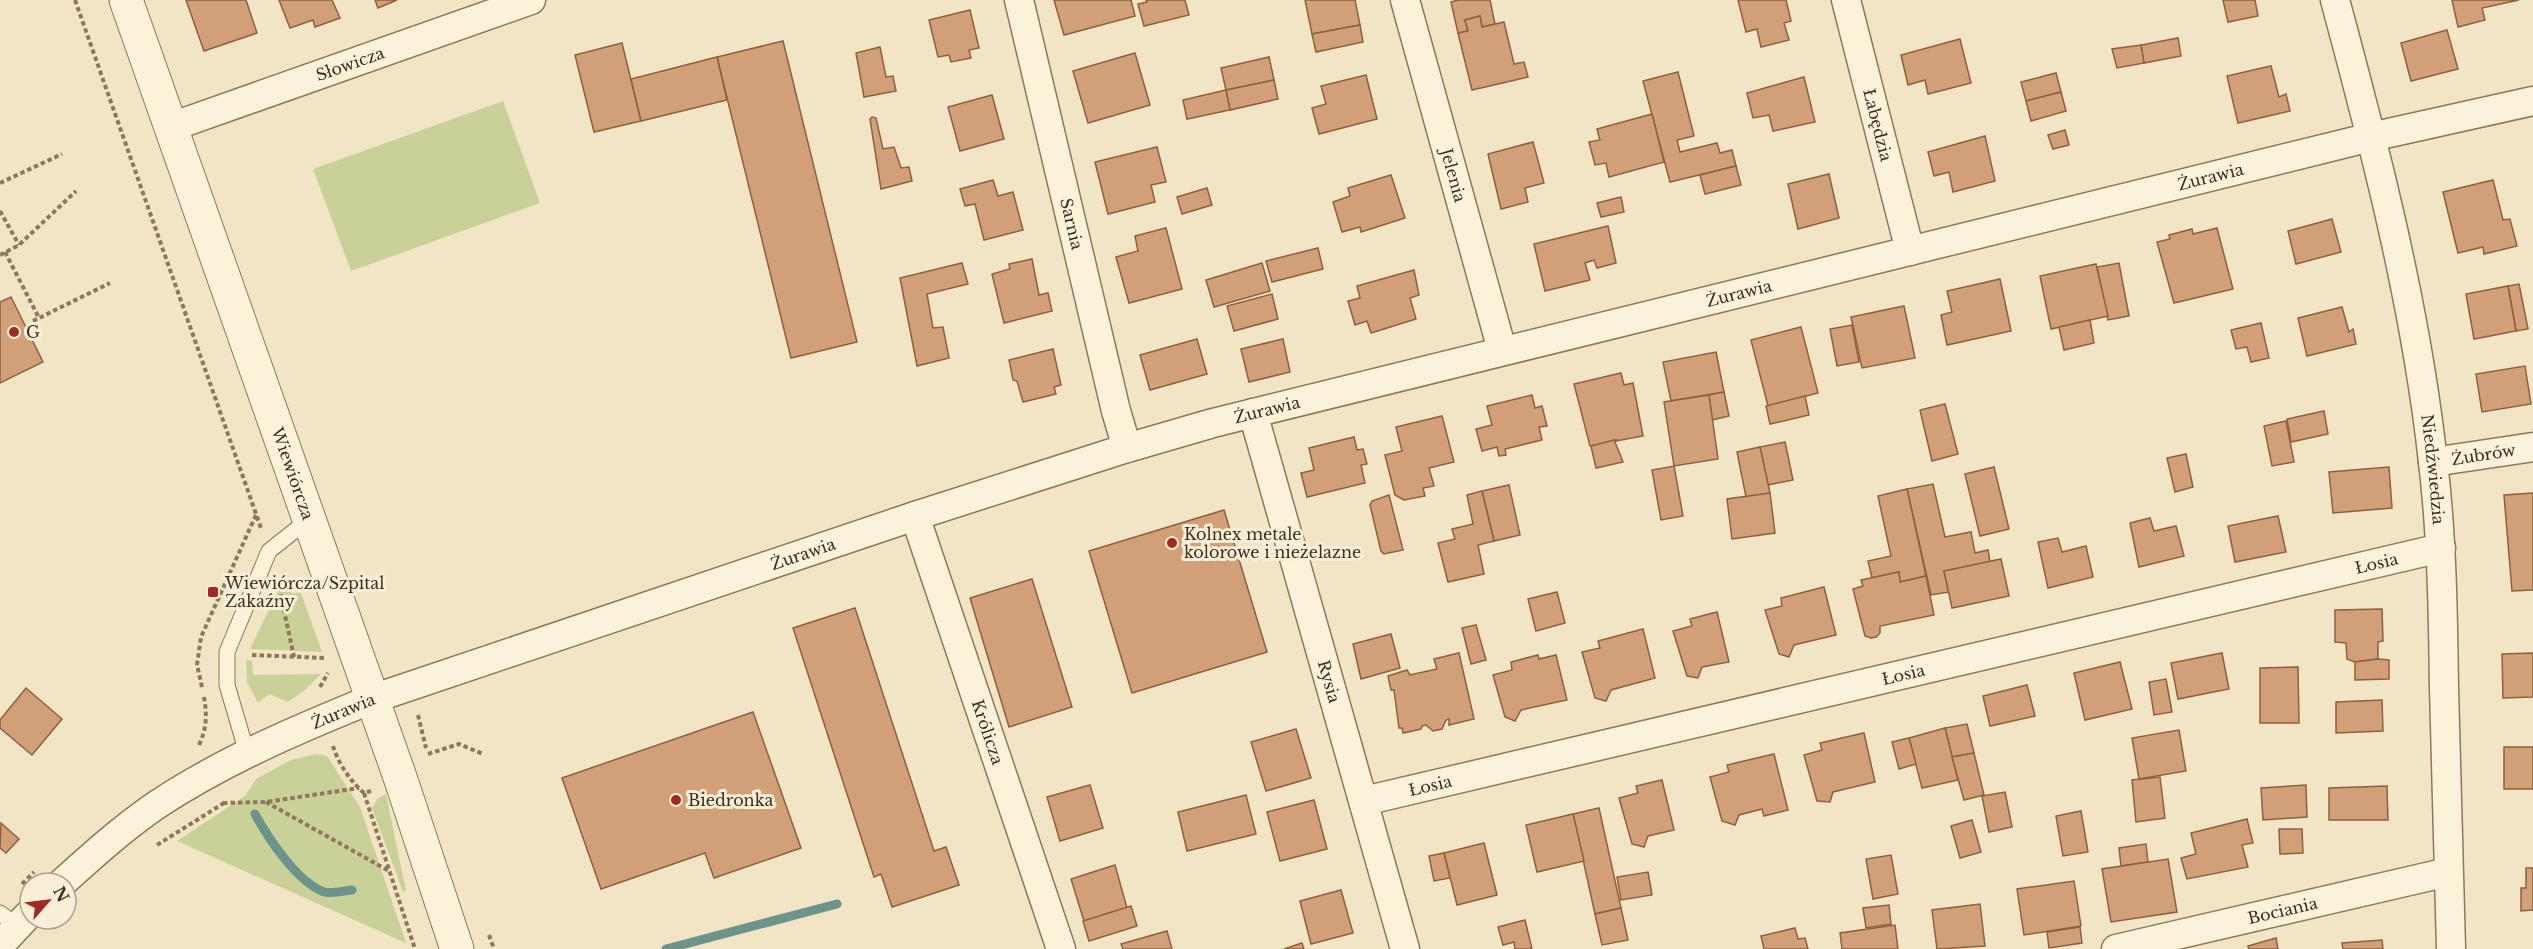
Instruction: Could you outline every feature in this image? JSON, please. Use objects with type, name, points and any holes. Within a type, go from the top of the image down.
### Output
[{"type":"street","name":"Wiewiórcza","points":[[126,0],[372,699],[457,949]]},
{"type":"street","name":"Słowicza","points":[[171,128],[531,0]]},
{"type":"street","name":"Sarnia","points":[[1018,0],[1116,411],[1127,447]]},
{"type":"street","name":"Jelenia","points":[[1405,0],[1502,350]]},
{"type":"street","name":"Łabędzia","points":[[1846,0],[1910,251]]},
{"type":"street","name":"Niedźwiedzia","points":[[2335,0],[2371,137],[2419,354],[2433,462],[2441,548],[2451,949]]},
{"type":"street","name":"Żurawia","points":[[75,871],[98,850],[157,805],[248,753],[372,699],[1127,447],[1502,350],[2371,137],[2533,101]]},
{"type":"street","name":"Rysia","points":[[1253,413],[1405,949]]},
{"type":"street","name":"Żubrów","points":[[2433,462],[2533,447]]},
{"type":"street","name":"Królicza","points":[[915,516],[1060,949]]},
{"type":"street","name":"Łosia","points":[[1364,801],[2441,548]]},
{"type":"street","name":"Bociania","points":[[2116,949],[2448,872]]},
{"type":"lane","points":[[248,753],[227,684],[227,652],[268,551],[308,520]]},
{"type":"path","points":[[75,0],[256,514],[198,648],[197,665],[207,715],[205,729],[199,744],[193,750]]},
{"type":"path","points":[[0,183],[62,154]]},
{"type":"path","points":[[0,255],[19,245],[76,191]]},
{"type":"path","points":[[0,211],[19,245]]},
{"type":"path","points":[[6,252],[39,318]]},
{"type":"path","points":[[33,321],[110,283]]},
{"type":"path","points":[[294,657],[279,586],[293,581],[305,586]]},
{"type":"path","points":[[198,648],[294,657],[322,657],[331,661],[329,651]]},
{"type":"path","points":[[317,691],[329,671]]},
{"type":"path","points":[[205,729],[238,723]]},
{"type":"path","points":[[428,754],[459,744],[483,754]]},
{"type":"path","points":[[223,803],[266,802],[358,788],[336,755],[330,753]]},
{"type":"path","points":[[364,793],[415,949]]},
{"type":"path","points":[[155,846],[232,797]]},
{"type":"path","points":[[266,802],[390,871]]},
{"type":"green space","points":[[503,101],[540,203],[351,271],[313,169]]},
{"type":"green space","points":[[280,587],[292,593],[301,593],[322,652],[250,649]]},
{"type":"green space","points":[[246,660],[252,661],[253,675],[321,674],[305,690],[288,702],[269,694],[258,703],[247,682]]},
{"type":"green space","points":[[316,754],[327,756],[360,807],[406,943],[177,841],[245,796],[256,779],[291,760]]},
{"type":"green space","points":[[386,794],[406,891],[403,892],[372,808],[378,798]]},
{"type":"building","points":[[186,0],[246,0],[257,33],[204,51]]},
{"type":"building","points":[[279,0],[332,0],[340,18],[315,27],[313,20],[290,28]]},
{"type":"building","points":[[375,0],[397,0],[378,8]]},
{"type":"building","points":[[1054,0],[1131,0],[1135,16],[1064,35]]},
{"type":"building","points":[[1146,0],[1185,0],[1189,15],[1144,26],[1138,4],[1147,2]]},
{"type":"building","points":[[1305,0],[1355,0],[1360,25],[1312,34]]},
{"type":"building","points":[[1490,0],[1495,24],[1482,27],[1480,16],[1465,20],[1468,31],[1458,33],[1451,2]]},
{"type":"building","points":[[1738,0],[1786,0],[1791,21],[1784,23],[1789,40],[1761,47],[1757,29],[1746,32]]},
{"type":"building","points":[[2223,0],[2255,0],[2258,16],[2228,22]]},
{"type":"building","points":[[2452,0],[2519,0],[2482,8],[2485,20],[2458,27]]},
{"type":"building","points":[[970,10],[979,48],[969,50],[971,58],[951,62],[949,55],[938,57],[929,20]]},
{"type":"building","points":[[1480,16],[1482,27],[1504,22],[1514,64],[1524,62],[1528,77],[1472,90],[1458,33],[1468,31],[1465,20]]},
{"type":"building","points":[[1360,25],[1363,42],[1316,52],[1312,34]]},
{"type":"building","points":[[2447,30],[2458,69],[2411,81],[2401,43]]},
{"type":"building","points":[[2178,38],[2181,56],[2144,63],[2141,45]]},
{"type":"building","points":[[1960,39],[1971,83],[1928,94],[1925,80],[1908,85],[1901,55]]},
{"type":"building","points":[[783,41],[857,342],[791,358],[717,57]]},
{"type":"building","points":[[622,43],[641,121],[594,132],[575,55]]},
{"type":"building","points":[[2141,45],[2144,63],[2117,68],[2112,49]]},
{"type":"building","points":[[880,47],[886,77],[893,76],[896,91],[864,97],[856,53]]},
{"type":"building","points":[[1135,53],[1150,105],[1088,123],[1073,71]]},
{"type":"building","points":[[717,57],[727,100],[641,121],[631,79]]},
{"type":"building","points":[[1269,57],[1274,80],[1226,90],[1221,68]]},
{"type":"building","points":[[2271,66],[2279,97],[2286,94],[2290,111],[2238,123],[2227,76]]},
{"type":"building","points":[[1678,72],[1694,136],[1677,140],[1680,152],[1717,143],[1720,153],[1732,150],[1736,166],[1670,182],[1643,81]]},
{"type":"building","points":[[2056,73],[2061,92],[2026,101],[2021,82]]},
{"type":"building","points":[[1366,75],[1377,119],[1319,134],[1312,108],[1326,104],[1321,86]]},
{"type":"building","points":[[1804,77],[1815,122],[1773,131],[1769,115],[1753,118],[1747,93]]},
{"type":"building","points":[[1274,80],[1278,99],[1230,110],[1226,90]]},
{"type":"building","points":[[1226,90],[1230,110],[1187,119],[1183,100]]},
{"type":"building","points":[[2061,92],[2066,111],[2031,121],[2026,101]]},
{"type":"building","points":[[992,95],[1004,139],[960,151],[948,107]]},
{"type":"building","points":[[1652,114],[1664,162],[1609,177],[1606,163],[1595,165],[1589,142],[1600,140],[1597,129]]},
{"type":"building","points":[[876,118],[883,149],[894,147],[901,168],[909,167],[912,181],[881,189],[870,119]]},
{"type":"building","points":[[2065,130],[2069,145],[2053,149],[2048,135]]},
{"type":"building","points":[[1985,136],[1995,181],[1953,192],[1949,172],[1934,176],[1928,152]]},
{"type":"building","points":[[1533,142],[1544,183],[1525,188],[1528,202],[1501,209],[1488,154]]},
{"type":"building","points":[[1157,147],[1166,182],[1151,185],[1155,202],[1108,214],[1095,162]]},
{"type":"building","points":[[1736,166],[1741,185],[1705,194],[1700,175]]},
{"type":"building","points":[[1829,174],[1839,218],[1798,229],[1788,184]]},
{"type":"building","points":[[1391,175],[1405,218],[1361,232],[1360,227],[1342,232],[1333,202],[1350,196],[1348,188]]},
{"type":"building","points":[[993,180],[998,196],[1013,192],[1023,230],[984,240],[975,204],[965,206],[960,189]]},
{"type":"building","points":[[2493,180],[2503,220],[2510,219],[2517,246],[2484,254],[2483,247],[2458,253],[2443,192]]},
{"type":"building","points":[[1207,188],[1212,205],[1182,214],[1177,197]]},
{"type":"building","points":[[1621,197],[1624,212],[1601,217],[1597,203]]},
{"type":"building","points":[[2332,219],[2341,252],[2296,264],[2288,231]]},
{"type":"building","points":[[1608,226],[1616,263],[1597,268],[1594,260],[1585,263],[1590,280],[1545,291],[1534,244]]},
{"type":"building","points":[[1166,228],[1182,289],[1129,303],[1116,257],[1138,251],[1135,236]]},
{"type":"building","points":[[2217,228],[2233,289],[2174,303],[2157,242],[2170,239],[2169,235],[2192,229],[2193,234]]},
{"type":"building","points":[[1318,248],[1323,269],[1272,282],[1266,261]]},
{"type":"building","points":[[1032,259],[1039,295],[1048,293],[1052,311],[1004,323],[992,274],[1010,269],[1009,264]]},
{"type":"building","points":[[962,263],[968,284],[927,294],[933,328],[943,327],[949,358],[917,366],[900,278]]},
{"type":"building","points":[[1262,263],[1270,291],[1214,307],[1206,280]]},
{"type":"building","points":[[2119,263],[2129,316],[2108,320],[2097,267]]},
{"type":"building","points":[[2096,264],[2108,316],[2051,329],[2040,276]]},
{"type":"building","points":[[1414,270],[1419,295],[1410,298],[1416,319],[1371,333],[1367,321],[1355,325],[1348,301],[1360,298],[1357,286]]},
{"type":"building","points":[[2000,279],[2011,331],[1947,345],[1941,315],[1952,312],[1947,291]]},
{"type":"building","points":[[2519,284],[2528,329],[2516,331],[2508,286]]},
{"type":"building","points":[[2508,286],[2516,331],[2474,339],[2466,294]]},
{"type":"building","points":[[1272,294],[1278,319],[1234,331],[1227,306]]},
{"type":"building","name":"G","points":[[11,297],[43,362],[0,383],[0,302]]},
{"type":"building","points":[[1904,306],[1915,358],[1862,368],[1851,317]]},
{"type":"building","points":[[2342,307],[2349,332],[2353,329],[2356,344],[2307,356],[2298,318]]},
{"type":"building","points":[[2090,320],[2094,343],[2064,350],[2059,327]]},
{"type":"building","points":[[2261,323],[2269,358],[2251,362],[2247,347],[2236,349],[2231,330]]},
{"type":"building","points":[[1852,325],[1859,362],[1837,366],[1830,329]]},
{"type":"building","points":[[1801,327],[1818,393],[1768,406],[1751,340]]},
{"type":"building","points":[[1197,339],[1207,374],[1150,390],[1140,355]]},
{"type":"building","points":[[1283,339],[1290,372],[1249,382],[1241,349]]},
{"type":"building","points":[[1053,349],[1061,385],[1054,387],[1056,394],[1023,402],[1017,381],[1013,380],[1009,360]]},
{"type":"building","points":[[1716,352],[1724,392],[1671,401],[1663,362]]},
{"type":"building","points":[[2525,366],[2531,404],[2482,412],[2476,374]]},
{"type":"building","points":[[1621,373],[1624,385],[1633,383],[1643,436],[1590,446],[1574,384]]},
{"type":"building","points":[[1724,392],[1729,416],[1712,420],[1709,395]]},
{"type":"building","points":[[1532,395],[1535,408],[1542,406],[1547,426],[1539,427],[1542,440],[1505,449],[1506,455],[1499,456],[1497,447],[1482,451],[1476,429],[1492,425],[1487,406]]},
{"type":"building","points":[[1709,395],[1718,459],[1674,466],[1664,402]]},
{"type":"building","points":[[1805,396],[1809,415],[1770,424],[1766,406]]},
{"type":"building","points":[[1945,404],[1958,454],[1932,461],[1920,410]]},
{"type":"building","points":[[2324,411],[2328,434],[2291,442],[2287,419]]},
{"type":"building","points":[[1442,416],[1454,462],[1429,468],[1434,486],[1423,488],[1425,496],[1404,500],[1395,495],[1385,455],[1402,451],[1396,427]]},
{"type":"building","points":[[2286,421],[2294,462],[2272,466],[2264,426]]},
{"type":"building","points":[[1354,437],[1357,450],[1363,449],[1367,464],[1361,465],[1365,483],[1307,497],[1301,473],[1314,470],[1309,448]]},
{"type":"building","points":[[1617,440],[1615,442],[1623,462],[1596,468],[1591,446]]},
{"type":"building","points":[[1785,442],[1793,480],[1768,485],[1760,447]]},
{"type":"building","points":[[1760,447],[1770,493],[1746,497],[1737,452]]},
{"type":"building","points":[[2186,454],[2193,487],[2175,492],[2167,458]]},
{"type":"building","points":[[1674,466],[1683,516],[1661,520],[1652,470]]},
{"type":"building","points":[[1994,467],[2009,529],[1980,536],[1965,474]]},
{"type":"building","points":[[2389,467],[2392,508],[2333,513],[2329,472]]},
{"type":"building","points":[[1933,484],[1945,537],[1971,532],[1975,553],[1988,550],[1990,562],[1944,571],[1949,592],[1931,595],[1907,489]]},
{"type":"building","points":[[1509,485],[1520,535],[1494,541],[1482,491]]},
{"type":"building","points":[[1907,489],[1926,576],[1900,582],[1899,572],[1872,578],[1868,561],[1891,556],[1878,496]]},
{"type":"building","points":[[1482,491],[1494,541],[1478,545],[1484,574],[1448,582],[1438,543],[1455,539],[1452,529],[1473,524],[1467,495]]},
{"type":"building","points":[[1770,493],[1775,533],[1732,539],[1727,499]]},
{"type":"building","points":[[2533,493],[2533,590],[2512,591],[2504,495]]},
{"type":"building","points":[[1389,495],[1403,550],[1384,554],[1381,551],[1370,505],[1372,501]]},
{"type":"building","points":[[1224,510],[1267,652],[1132,693],[1089,551]]},
{"type":"building","points":[[2278,516],[2286,552],[2235,562],[2228,526]]},
{"type":"building","points":[[2150,518],[2154,531],[2176,526],[2184,556],[2139,567],[2130,523]]},
{"type":"building","points":[[2058,538],[2062,552],[2086,546],[2093,577],[2048,588],[2038,542]]},
{"type":"building","points":[[2001,559],[2009,596],[1952,608],[1944,571]]},
{"type":"building","points":[[1899,572],[1900,582],[1926,576],[1934,615],[1880,626],[1880,633],[1876,637],[1865,636],[1853,589],[1863,586],[1861,580]]},
{"type":"building","points":[[1032,579],[1072,707],[1009,727],[970,598]]},
{"type":"building","points":[[1824,587],[1836,635],[1794,645],[1789,657],[1779,654],[1765,610],[1782,606],[1781,598]]},
{"type":"building","points":[[1557,592],[1565,623],[1536,631],[1528,599]]},
{"type":"building","points":[[855,608],[934,851],[946,847],[959,885],[892,907],[881,874],[874,877],[793,628]]},
{"type":"building","points":[[2382,609],[2383,641],[2378,642],[2378,659],[2355,662],[2347,659],[2346,643],[2335,642],[2335,610]]},
{"type":"building","points":[[1717,612],[1729,662],[1702,667],[1698,678],[1687,676],[1673,631],[1692,626],[1690,619]]},
{"type":"building","points":[[1476,625],[1486,660],[1471,664],[1462,628]]},
{"type":"building","points":[[1643,629],[1655,678],[1611,690],[1606,701],[1595,698],[1582,652],[1600,648],[1598,641]]},
{"type":"building","points":[[1391,634],[1400,668],[1361,679],[1353,644]]},
{"type":"building","points":[[1459,653],[1474,719],[1449,725],[1449,719],[1446,720],[1442,729],[1433,731],[1426,725],[1421,729],[1403,733],[1402,728],[1399,728],[1394,690],[1391,690],[1388,676],[1407,670],[1410,675],[1437,669],[1434,659]]},
{"type":"building","points":[[2222,653],[2229,689],[2178,699],[2171,663]]},
{"type":"building","points":[[2533,653],[2533,697],[2503,698],[2502,654]]},
{"type":"building","points":[[1538,655],[1539,659],[1556,655],[1567,700],[1521,710],[1515,721],[1505,717],[1493,675],[1512,670],[1511,662]]},
{"type":"building","points":[[2389,660],[2389,679],[2355,680],[2355,662]]},
{"type":"building","points":[[2120,662],[2132,709],[2085,720],[2074,673]]},
{"type":"building","points":[[2298,667],[2299,723],[2260,723],[2260,668]]},
{"type":"building","points":[[2166,679],[2172,712],[2154,715],[2149,682]]},
{"type":"building","points":[[2027,685],[2035,716],[1990,726],[1983,696]]},
{"type":"building","points":[[26,688],[62,719],[32,755],[0,728],[0,720]]},
{"type":"building","points":[[2382,700],[2383,731],[2336,733],[2336,702]]},
{"type":"building","name":"Biedronka","points":[[753,712],[801,848],[714,878],[705,853],[601,889],[562,778]]},
{"type":"building","points":[[1967,724],[1974,753],[1952,757],[1945,728]]},
{"type":"building","points":[[1945,728],[1958,780],[1922,788],[1909,738]]},
{"type":"building","points":[[1296,729],[1311,778],[1266,791],[1251,742]]},
{"type":"building","points":[[2179,730],[2186,771],[2139,779],[2132,738]]},
{"type":"building","points":[[1864,733],[1875,782],[1833,792],[1830,802],[1817,801],[1804,755],[1822,750],[1820,743]]},
{"type":"building","points":[[1909,738],[1916,764],[1899,769],[1892,742]]},
{"type":"building","points":[[2504,747],[2533,747],[2533,789],[2504,789]]},
{"type":"building","points":[[1974,753],[1984,795],[1964,800],[1952,757]]},
{"type":"building","points":[[1774,754],[1788,810],[1764,816],[1762,809],[1739,815],[1735,825],[1722,821],[1710,777],[1729,772],[1727,765]]},
{"type":"building","points":[[2160,777],[2165,818],[2136,822],[2132,780]]},
{"type":"building","points":[[1662,780],[1674,830],[1648,836],[1644,847],[1632,844],[1619,798],[1638,793],[1636,786]]},
{"type":"building","points":[[1090,785],[1103,828],[1060,841],[1047,797]]},
{"type":"building","points":[[2306,785],[2307,817],[2263,820],[2261,788]]},
{"type":"building","points":[[2387,786],[2388,820],[2329,820],[2329,788]]},
{"type":"building","points":[[2005,792],[2012,827],[1989,832],[1982,796]]},
{"type":"building","points":[[1246,795],[1256,834],[1187,851],[1178,812]]},
{"type":"building","points":[[1314,800],[1327,849],[1280,861],[1267,812]]},
{"type":"building","points":[[1599,808],[1621,908],[1595,914],[1573,814]]},
{"type":"building","points":[[2081,811],[2088,852],[2063,856],[2056,816]]},
{"type":"building","points":[[1573,814],[1584,861],[1537,872],[1526,825]]},
{"type":"building","points":[[2247,819],[2253,843],[2242,845],[2248,867],[2187,879],[2181,858],[2196,854],[2191,833]]},
{"type":"building","points":[[1972,820],[1981,852],[1960,858],[1951,826]]},
{"type":"building","points":[[1,823],[19,839],[6,853],[0,848]]},
{"type":"building","points":[[2279,829],[2302,829],[2303,853],[2280,854]]},
{"type":"building","points":[[1484,843],[1497,895],[1457,905],[1444,853]]},
{"type":"building","points":[[2146,844],[2148,862],[2121,866],[2119,848]]},
{"type":"building","points":[[1444,853],[1450,878],[1434,881],[1429,856]]},
{"type":"building","points":[[1891,855],[1898,894],[1873,899],[1866,859]]},
{"type":"building","points":[[2168,859],[2177,912],[2111,922],[2102,869]]},
{"type":"building","points":[[1115,865],[1127,908],[1084,921],[1071,879]]},
{"type":"building","points":[[2526,868],[2533,868],[2533,910],[2521,911],[2521,888],[2526,888]]},
{"type":"building","points":[[1648,872],[1652,895],[1621,900],[1617,877]]},
{"type":"building","points":[[2074,881],[2081,926],[2024,935],[2017,889]]},
{"type":"building","points":[[1341,890],[1353,933],[1311,944],[1300,901]]},
{"type":"building","points":[[1980,904],[1985,946],[1937,949],[1932,910]]},
{"type":"building","points":[[1889,905],[1891,924],[1866,928],[1863,908]]},
{"type":"building","points":[[1131,906],[1137,926],[1089,941],[1083,921]]},
{"type":"building","points":[[1621,908],[1628,940],[1602,945],[1595,914]]},
{"type":"building","points":[[1525,920],[1532,949],[1515,949],[1514,942],[1503,945],[1498,927]]},
{"type":"building","points":[[1895,925],[1898,949],[1842,949],[1840,933]]},
{"type":"building","points":[[2080,927],[2082,943],[2049,948],[2047,932]]},
{"type":"building","points":[[1795,928],[1798,939],[1805,938],[1808,949],[1764,949],[1761,936]]},
{"type":"building","points":[[1167,931],[1172,949],[1123,949],[1121,944]]},
{"type":"building","points":[[2276,938],[2278,949],[2249,949],[2248,946]]},
{"type":"building","points":[[2382,940],[2383,949],[2343,949],[2342,943]]},
{"type":"building","points":[[1302,943],[1304,949],[1284,949]]},
{"type":"waterway","points":[[255,814],[275,847],[314,887],[324,892],[334,893],[352,890]]},
{"type":"waterway","points":[[666,949],[837,904]]},
{"type":"place","name":"G","points":[[14,332]]},
{"type":"place","name":"Kolnex metale kolorowe i nieżelazne","points":[[1172,543]]},
{"type":"place","name":"Wiewiórcza/Szpital Zakaźny","points":[[213,592]]},
{"type":"place","name":"Biedronka","points":[[676,800]]}]
